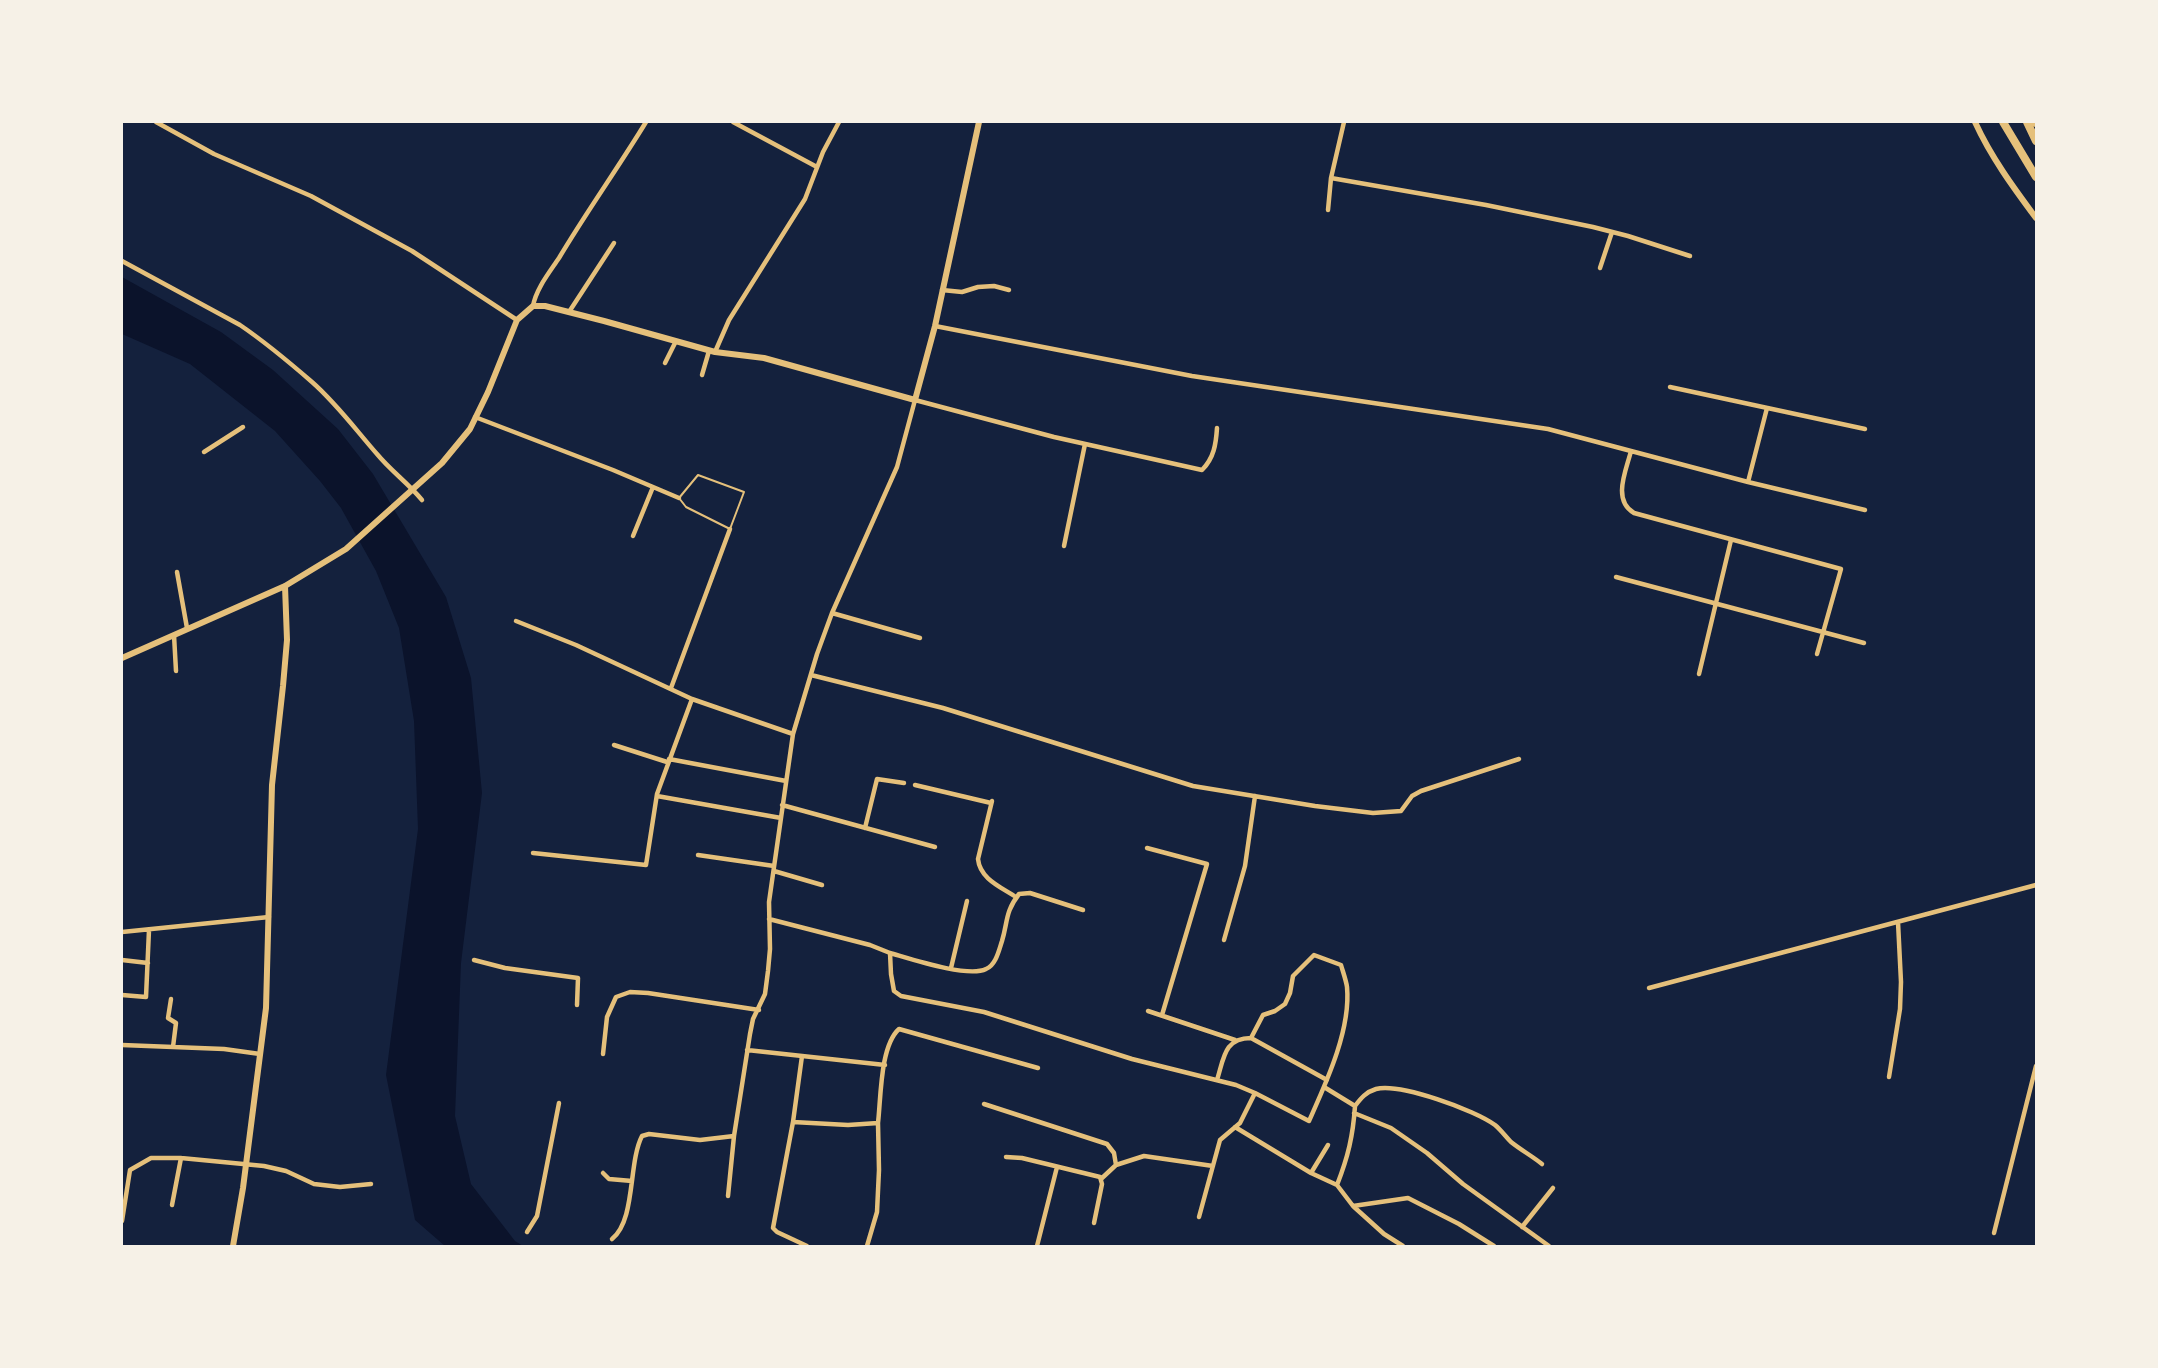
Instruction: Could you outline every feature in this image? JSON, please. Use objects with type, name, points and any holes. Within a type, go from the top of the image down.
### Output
[{"type":"highway","points":[[2004,122],[2037,177]]},
{"type":"highway","points":[[2027,122],[2037,141]]},
{"type":"street","points":[[156,122],[214,154],[311,196],[412,251],[517,320]]},
{"type":"street","points":[[122,658],[285,586],[346,549],[397,501],[442,464],[470,429],[488,392],[517,320],[533,306],[543,283],[646,122]]},
{"type":"street","points":[[733,122],[817,167]]},
{"type":"street","points":[[744,128],[748,122]]},
{"type":"street","points":[[702,375],[729,320],[805,199],[817,167],[839,122]]},
{"type":"street","points":[[728,1196],[747,1050],[753,1019],[765,994],[774,868],[793,734],[832,613],[897,467],[935,326],[979,122]]},
{"type":"street","points":[[1328,210],[1331,178],[1344,122]]},
{"type":"street","points":[[1975,122],[1999,168],[2037,218]]},
{"type":"street","points":[[1331,178],[1486,205],[1612,232],[1689,256]]},
{"type":"street","points":[[1600,268],[1612,232]]},
{"type":"street","points":[[569,312],[614,243]]},
{"type":"street","points":[[122,261],[240,325],[258,338],[313,383],[368,442],[377,455],[422,500]]},
{"type":"street","points":[[942,290],[962,292],[978,287],[994,286],[1009,290]]},
{"type":"street","points":[[533,306],[544,306],[569,312],[712,352],[764,358],[1085,444],[1202,470],[1210,462],[1216,444],[1217,428]]},
{"type":"street","points":[[935,326],[1192,376],[1548,429],[1748,482],[1865,510]]},
{"type":"street","points":[[664,363],[676,341]]},
{"type":"street","points":[[1670,387],[1865,429]]},
{"type":"street","points":[[1748,482],[1767,408]]},
{"type":"street","points":[[475,417],[679,498]]},
{"type":"street","points":[[204,452],[243,427]]},
{"type":"street","points":[[1064,546],[1085,444]]},
{"type":"street","points":[[1631,451],[1621,492],[1628,510],[1840,569],[1817,654]]},
{"type":"street","points":[[633,536],[653,487]]},
{"type":"street","points":[[671,688],[730,529]]},
{"type":"street","points":[[1699,674],[1731,540]]},
{"type":"street","points":[[177,572],[187,628]]},
{"type":"street","points":[[1616,577],[1864,644]]},
{"type":"street","points":[[233,1246],[266,1008],[272,785],[287,640],[285,586]]},
{"type":"street","points":[[832,613],[920,638]]},
{"type":"street","points":[[516,621],[576,645],[692,699],[793,734]]},
{"type":"street","points":[[174,635],[176,671]]},
{"type":"street","points":[[811,675],[943,708],[1194,786],[1373,813],[1401,811],[1412,796],[1421,791],[1519,759]]},
{"type":"street","points":[[533,853],[646,866],[657,796],[668,760],[692,699]]},
{"type":"street","points":[[614,745],[668,760],[786,781]]},
{"type":"street","points":[[865,828],[877,779],[904,783]]},
{"type":"street","points":[[915,785],[992,802],[978,859],[979,868],[986,878],[1017,897]]},
{"type":"street","points":[[657,796],[781,818]]},
{"type":"street","points":[[1224,940],[1245,866],[1255,796]]},
{"type":"street","points":[[782,805],[935,847]]},
{"type":"street","points":[[1147,848],[1207,864],[1162,1015]]},
{"type":"street","points":[[698,855],[774,868],[822,885]]},
{"type":"street","points":[[1649,988],[2037,885]]},
{"type":"street","points":[[769,919],[870,945],[923,963],[972,973],[987,969],[994,963],[1002,941],[1009,907],[1019,894],[1030,893],[1083,910]]},
{"type":"street","points":[[951,968],[967,901]]},
{"type":"street","points":[[122,932],[269,917]]},
{"type":"street","points":[[1889,1077],[1900,1009],[1898,922]]},
{"type":"street","points":[[122,995],[146,997],[149,930]]},
{"type":"street","points":[[890,953],[894,991],[901,996],[984,1012],[1132,1059],[1217,1080],[1255,1093],[1309,1121],[1327,1080],[1347,1008],[1347,986],[1341,965],[1314,955],[1293,976],[1285,1004],[1263,1015],[1251,1038]]},
{"type":"street","points":[[122,960],[148,963]]},
{"type":"street","points":[[474,960],[505,968],[578,978],[577,1005]]},
{"type":"street","points":[[603,1054],[607,1017],[616,998],[630,992],[659,994],[759,1010]]},
{"type":"street","points":[[171,999],[168,1018],[176,1023],[173,1047]]},
{"type":"street","points":[[1148,1011],[1235,1040],[1251,1038],[1327,1080]]},
{"type":"street","points":[[867,1246],[877,1212],[878,1123],[885,1065],[893,1034],[899,1029],[1038,1068]]},
{"type":"street","points":[[1217,1080],[1227,1051],[1235,1040]]},
{"type":"street","points":[[122,1045],[224,1049],[260,1054]]},
{"type":"street","points":[[747,1050],[885,1065]]},
{"type":"street","points":[[802,1056],[794,1122],[773,1228],[806,1246]]},
{"type":"street","points":[[1994,1233],[2037,1066]]},
{"type":"street","points":[[1324,1087],[1355,1106]]},
{"type":"street","points":[[1336,1185],[1349,1156],[1355,1106],[1364,1094],[1377,1089],[1399,1090],[1448,1103],[1475,1114],[1495,1125],[1512,1142],[1542,1164]]},
{"type":"street","points":[[1199,1217],[1221,1140],[1235,1127],[1250,1106],[1255,1093]]},
{"type":"street","points":[[527,1233],[537,1216],[559,1103]]},
{"type":"street","points":[[984,1104],[1107,1144],[1114,1153],[1116,1165]]},
{"type":"street","points":[[1354,1113],[1391,1128],[1403,1136],[1463,1184],[1549,1246]]},
{"type":"street","points":[[794,1122],[848,1125],[878,1123]]},
{"type":"street","points":[[1235,1127],[1311,1173],[1336,1185],[1353,1206],[1384,1234],[1403,1246]]},
{"type":"street","points":[[612,1239],[619,1234],[642,1136],[649,1134],[700,1140],[734,1136]]},
{"type":"street","points":[[1311,1173],[1328,1145]]},
{"type":"street","points":[[1094,1223],[1101,1179],[1116,1165],[1144,1156],[1213,1166]]},
{"type":"street","points":[[1006,1157],[1022,1158],[1101,1179]]},
{"type":"street","points":[[122,1221],[130,1170],[151,1158],[181,1158],[245,1166],[264,1166],[285,1171],[314,1184],[340,1187],[371,1184]]},
{"type":"street","points":[[172,1205],[181,1158]]},
{"type":"street","points":[[1037,1246],[1057,1167]]},
{"type":"street","points":[[603,1173],[609,1179],[632,1181]]},
{"type":"street","points":[[1522,1227],[1553,1188]]},
{"type":"street","points":[[1353,1206],[1408,1198],[1459,1224],[1494,1246]]},
{"type":"lane","points":[[698,475],[744,492],[730,529],[686,507],[679,498],[698,475]]},
{"type":"water","points":[[122,277],[221,332],[273,370],[338,429],[373,474],[446,597],[471,678],[482,793],[461,963],[455,1116],[471,1184],[515,1241],[523,1246],[445,1246],[415,1220],[386,1075],[418,829],[414,721],[399,628],[376,571],[341,508],[275,431],[190,364],[122,334]]}]
